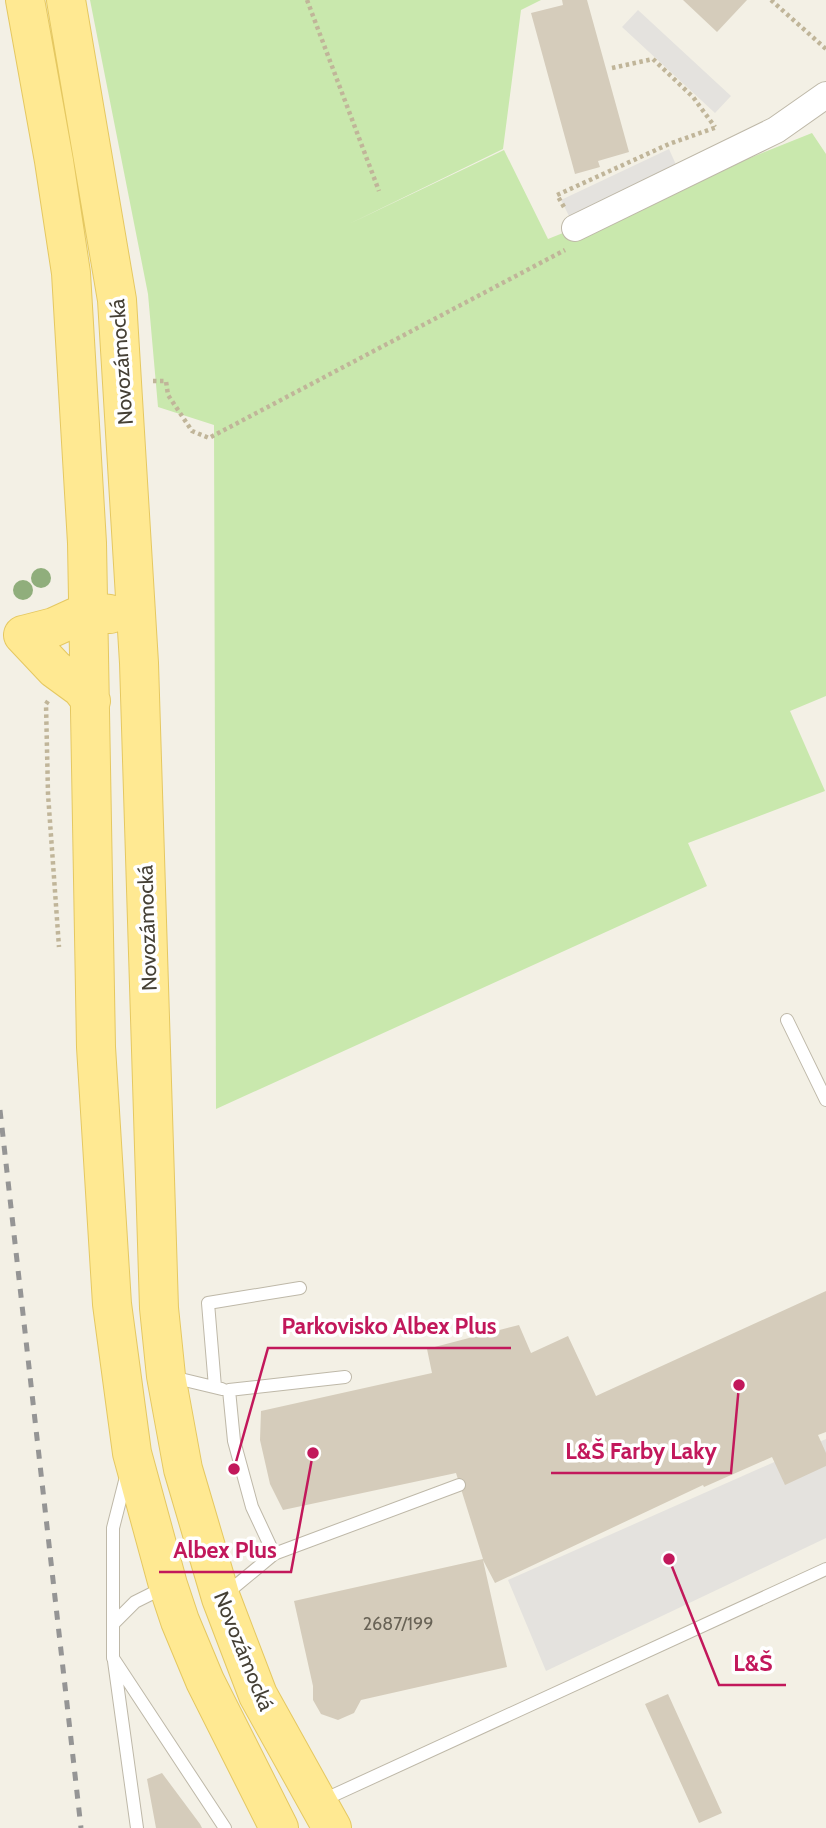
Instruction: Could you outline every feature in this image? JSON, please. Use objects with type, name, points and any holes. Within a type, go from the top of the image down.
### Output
[{"type":"main road","name":"Novozámocká","points":[[24,0],[54,161],[71,273],[84,478],[92,701],[96,1047],[111,1304],[132,1453],[168,1585],[205,1681],[278,1825]]},
{"type":"main road","name":"Novozámocká","points":[[66,0],[117,300],[139,663],[159,1308],[166,1376],[183,1469],[221,1598],[258,1695],[325,1815]]},
{"type":"main road","points":[[92,701],[55,669],[23,635],[54,628],[89,611],[136,617]]},
{"type":"main road","points":[[168,1585],[221,1598]]},
{"type":"main road","points":[[278,1825],[325,1815]]},
{"type":"street","points":[[575,228],[776,130],[826,95]]},
{"type":"lane","points":[[787,1020],[826,1100]]},
{"type":"lane","points":[[215,1387],[208,1303],[300,1288]]},
{"type":"lane","points":[[166,1376],[229,1390],[345,1377]]},
{"type":"lane","points":[[229,1390],[234,1441],[252,1507],[274,1554]]},
{"type":"lane","points":[[132,1453],[113,1528],[113,1658],[137,1828]]},
{"type":"lane","points":[[221,1598],[274,1554],[459,1485]]},
{"type":"lane","points":[[325,1815],[826,1569]]},
{"type":"lane","points":[[113,1624],[135,1602],[168,1585]]},
{"type":"lane","points":[[113,1658],[225,1828]]},
{"type":"path","points":[[307,0],[379,191]]},
{"type":"path","points":[[771,0],[826,49]]},
{"type":"path","points":[[612,68],[653,59],[693,97],[715,127]]},
{"type":"path","points":[[148,381],[166,381],[168,395],[192,431],[209,438],[582,240],[575,228]]},
{"type":"green space","points":[[90,0],[541,0],[521,10],[503,149],[349,224],[504,150],[548,239],[812,133],[826,154],[826,696],[790,711],[825,791],[688,843],[707,886],[216,1109],[214,425],[158,407],[148,294]]},
{"type":"shaded area","points":[[638,10],[731,96],[715,113],[622,27]]},
{"type":"shaded area","points":[[669,149],[677,167],[570,218],[561,200]]},
{"type":"shaded area","points":[[826,1439],[826,1538],[546,1671],[508,1580]]},
{"type":"building","points":[[562,0],[587,0],[629,152],[598,161],[600,167],[575,174],[531,13],[563,5]]},
{"type":"building","points":[[683,0],[747,0],[717,32]]},
{"type":"building","points":[[826,1291],[826,1432],[818,1435],[826,1453],[826,1466],[785,1485],[772,1457],[704,1487],[703,1485],[495,1583],[483,1560],[507,1667],[361,1700],[354,1713],[338,1720],[321,1714],[313,1700],[313,1686],[294,1601],[483,1559],[456,1473],[283,1510],[270,1484],[260,1440],[261,1411],[432,1373],[427,1349],[519,1325],[531,1353],[568,1336],[596,1396]]},
{"type":"building","points":[[668,1694],[722,1813],[699,1823],[645,1704]]},
{"type":"building","points":[[162,1773],[202,1828],[156,1828],[147,1779]]},
{"type":"railway","points":[[0,1110],[81,1828]]},
{"type":"place","name":"L&Š Farby Laky","points":[[739,1385]]},
{"type":"place","name":"Albex Plus","points":[[313,1453]]},
{"type":"place","name":"Parkovisko Albex Plus","points":[[234,1469]]},
{"type":"place","name":"L&Š","points":[[669,1559]]}]
